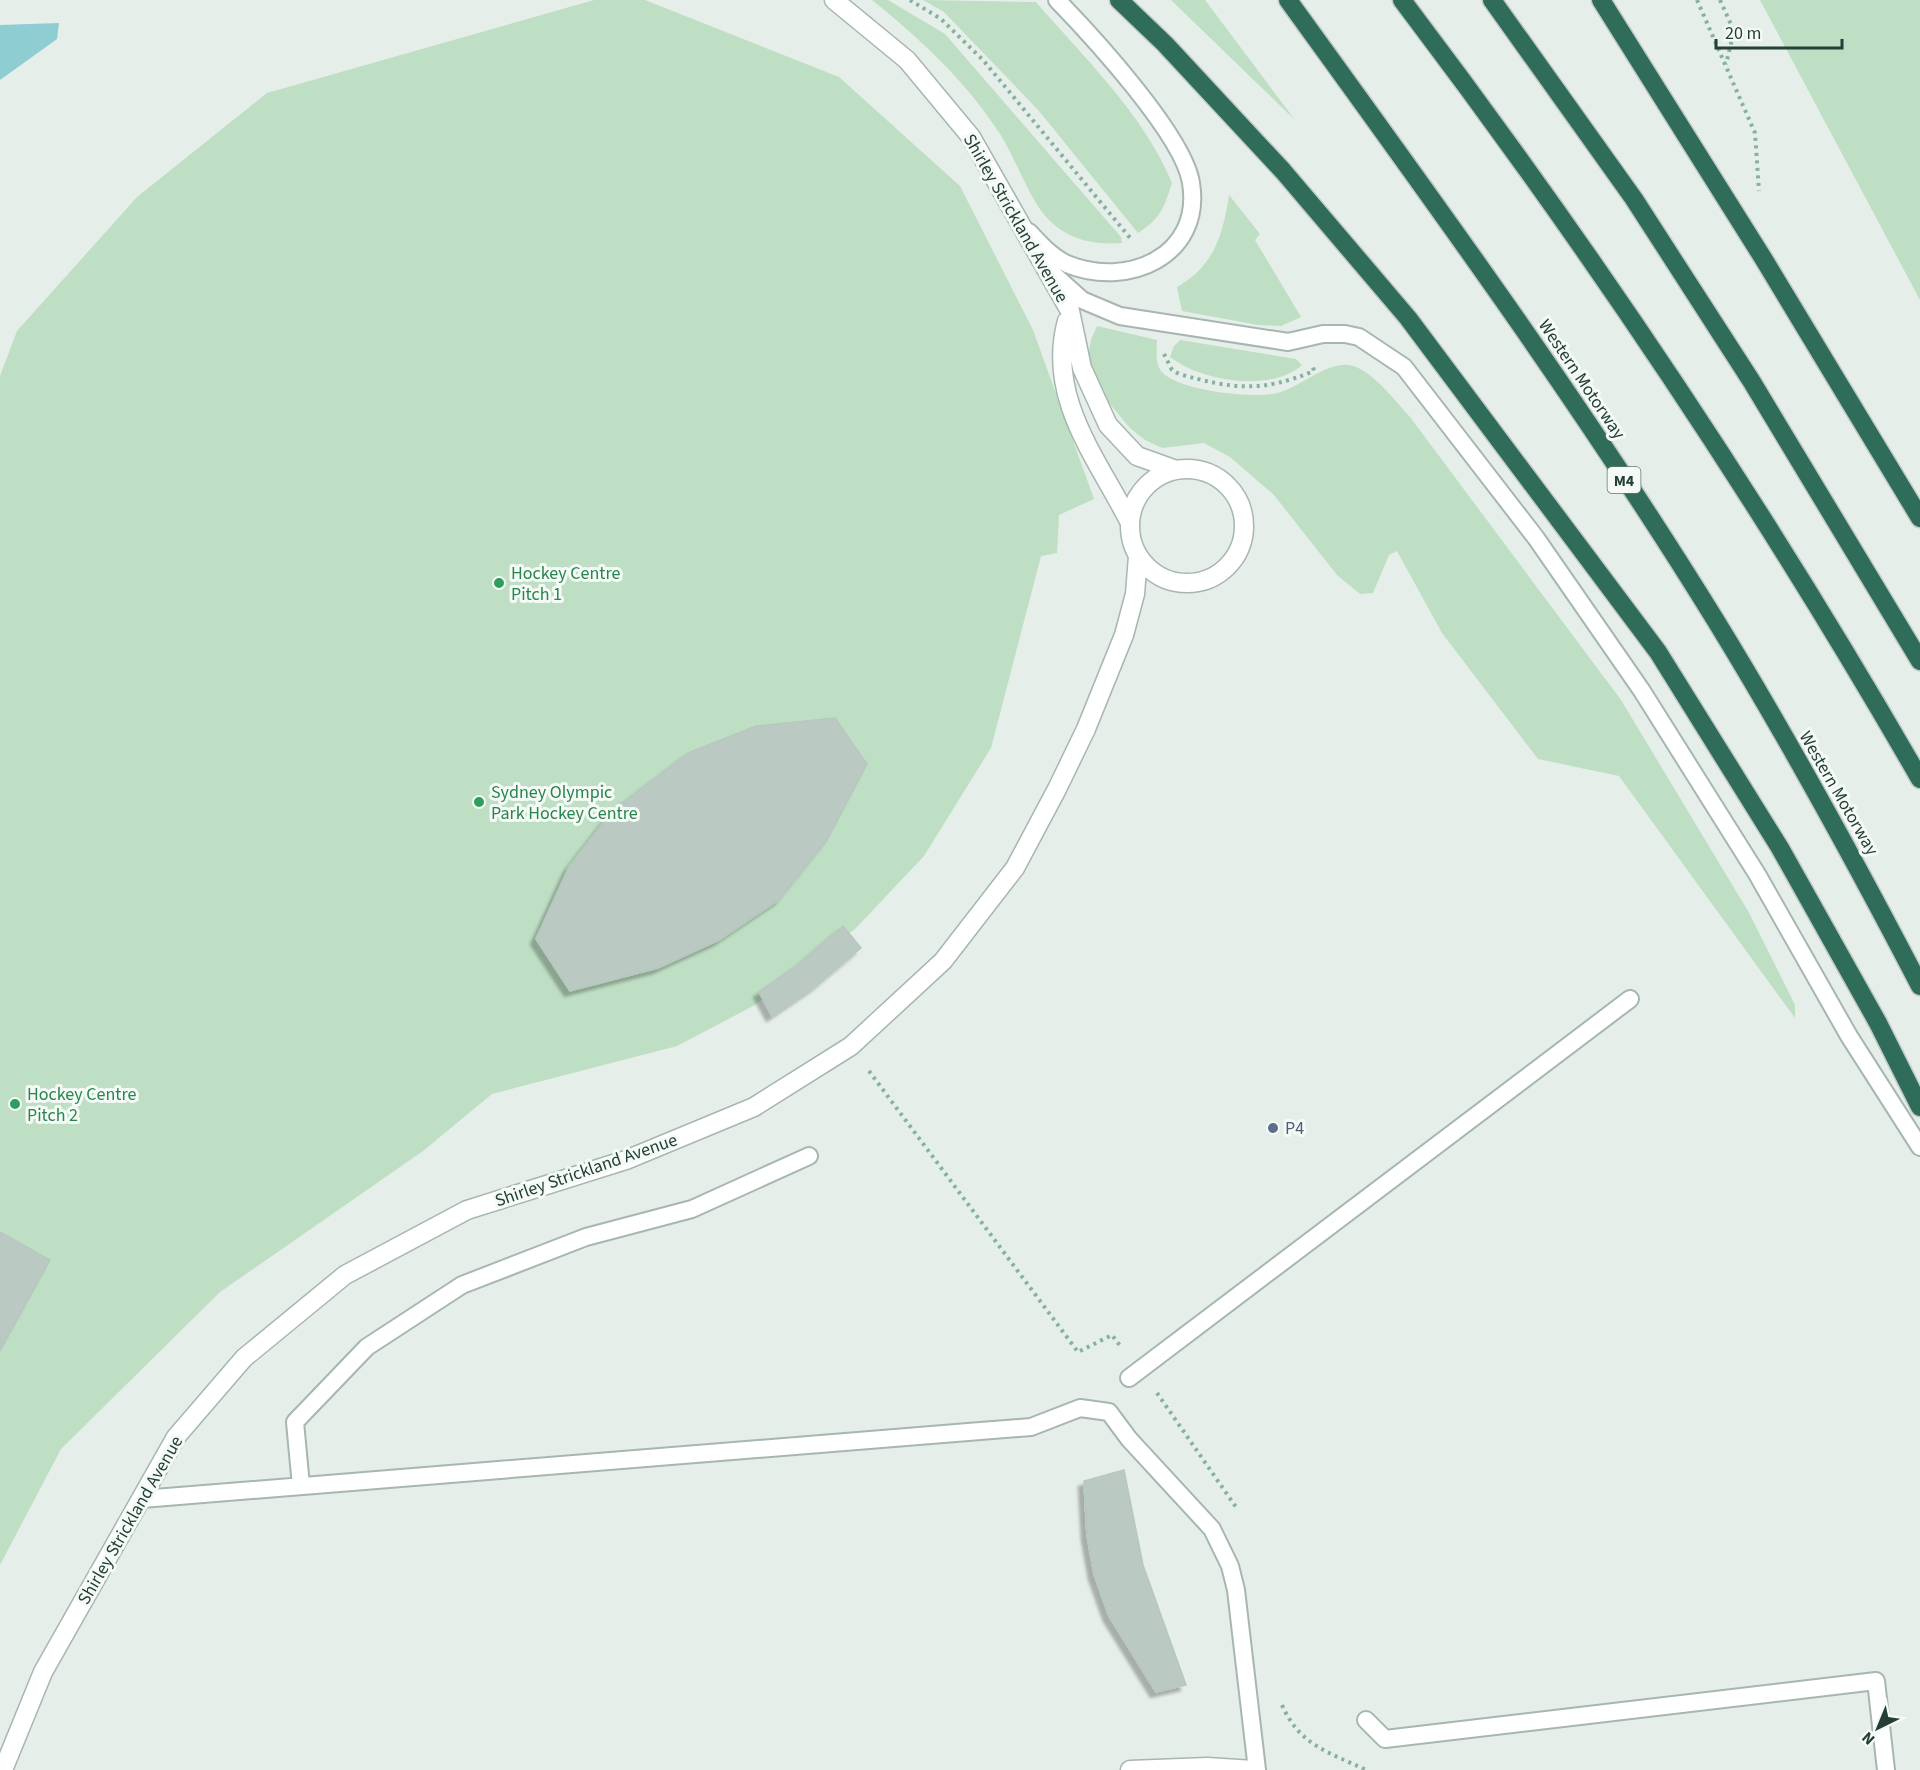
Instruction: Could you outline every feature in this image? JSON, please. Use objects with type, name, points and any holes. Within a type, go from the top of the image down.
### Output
[{"type":"highway","points":[[1119,0],[1165,44],[1283,171],[1408,318],[1658,652],[1779,848],[1878,1023],[1920,1107]]},
{"type":"highway","name":"Western Motorway","points":[[1288,0],[1475,259],[1590,428],[1710,612],[1854,860],[1920,986]]},
{"type":"highway","points":[[1402,0],[1502,132],[1716,446],[1882,713],[1920,779]]},
{"type":"highway","points":[[1492,0],[1634,199],[1758,392],[1920,661]]},
{"type":"highway","points":[[1601,0],[1763,258],[1920,518]]},
{"type":"street","name":"Shirley Strickland Avenue","points":[[834,0],[907,60],[940,96],[971,137],[1070,311],[1082,369],[1108,425],[1137,456],[1176,470]]},
{"type":"street","name":"Shirley Strickland Avenue","points":[[1070,311],[1061,351],[1066,394],[1086,444],[1129,521]]},
{"type":"street","points":[[1195,469],[1213,475],[1226,484],[1243,513],[1244,530],[1240,546],[1232,561],[1221,572],[1206,580],[1189,583],[1166,579],[1155,573],[1138,556],[1132,545],[1129,521],[1134,503],[1144,487],[1158,476],[1176,470],[1195,469]]},
{"type":"street","name":"Shirley Strickland Avenue","points":[[3,1770],[44,1672],[176,1437],[244,1358],[345,1275],[467,1210],[626,1160],[754,1107],[851,1046],[943,961],[1015,868],[1086,729],[1130,612],[1135,594],[1138,556]]},
{"type":"street","points":[[1130,612],[1146,585],[1166,579]]},
{"type":"street","points":[[1130,1770],[1207,1767],[1256,1770]]},
{"type":"lane","points":[[1024,227],[1040,244],[1069,265],[1103,272],[1132,271],[1150,265],[1173,248],[1184,231],[1192,191],[1187,167],[1163,125],[1057,0]]},
{"type":"lane","points":[[1044,264],[1073,293],[1101,309],[1169,324],[1288,342],[1334,333],[1359,337],[1404,367],[1536,538],[1660,720],[1757,874],[1850,1036],[1920,1147]]},
{"type":"lane","points":[[1129,1378],[1630,999]]},
{"type":"lane","points":[[301,1486],[295,1422],[367,1347],[462,1285],[586,1237],[692,1209],[809,1156]]},
{"type":"lane","points":[[142,1499],[1031,1427],[1080,1408],[1109,1412],[1129,1439],[1212,1529],[1230,1566],[1236,1590],[1256,1770]]},
{"type":"lane","points":[[1366,1720],[1385,1739],[1876,1681],[1886,1770]]},
{"type":"path","points":[[910,0],[941,20],[983,60],[1116,219],[1150,265]]},
{"type":"path","points":[[1697,0],[1755,133],[1759,201]]},
{"type":"path","points":[[1720,0],[1734,31],[1726,65]]},
{"type":"path","points":[[1169,324],[1164,350],[1165,358],[1172,370],[1208,382],[1244,388],[1278,384],[1314,371],[1308,337]]},
{"type":"path","points":[[851,1046],[1078,1352],[1112,1335]]},
{"type":"path","points":[[1280,1700],[1291,1725],[1305,1740],[1366,1770]]},
{"type":"green space","name":"Sydney Olympic Park Hockey Centre","points":[[594,0],[645,0],[839,77],[960,186],[1033,330],[1094,499],[1059,515],[1057,553],[1041,556],[991,748],[924,856],[855,929],[755,1005],[677,1046],[492,1094],[423,1151],[220,1292],[61,1449],[0,1565],[0,376],[17,331],[137,197],[267,93]]},
{"type":"green space","points":[[872,0],[888,0],[945,34],[1121,237],[1122,243],[1082,240],[1064,231],[1047,218],[1034,200],[1004,141],[971,94],[924,45]]},
{"type":"green space","points":[[923,0],[1036,2],[1129,110],[1160,157],[1172,183],[1164,206],[1157,217],[1138,233],[1039,111],[944,12]]},
{"type":"green space","points":[[1171,0],[1205,0],[1295,120]]},
{"type":"green space","points":[[1760,0],[1920,0],[1920,300]]},
{"type":"green space","points":[[1229,195],[1260,234],[1255,240],[1301,317],[1281,326],[1258,325],[1182,311],[1177,287],[1200,269],[1215,248],[1224,223]]},
{"type":"green space","points":[[1097,326],[1157,340],[1157,360],[1161,371],[1170,378],[1199,389],[1237,394],[1270,394],[1289,389],[1331,367],[1340,365],[1348,365],[1365,371],[1382,386],[1410,417],[1621,700],[1748,911],[1795,1005],[1795,1018],[1619,776],[1538,759],[1442,633],[1397,551],[1389,555],[1373,593],[1360,594],[1337,575],[1274,495],[1230,457],[1204,443],[1162,448],[1145,440],[1130,428],[1110,404],[1087,362],[1091,340]]},
{"type":"green space","points":[[1180,340],[1296,359],[1302,365],[1289,374],[1273,379],[1255,381],[1217,377],[1199,372],[1170,357],[1174,346]]},
{"type":"water","points":[[59,23],[57,39],[0,80],[0,25]]},
{"type":"building","points":[[835,718],[867,764],[827,840],[780,899],[719,940],[658,968],[570,991],[536,939],[569,867],[613,810],[688,753],[756,726]]},
{"type":"building","points":[[843,926],[861,948],[816,986],[772,1016],[759,992],[800,963]]},
{"type":"building","points":[[0,1232],[50,1260],[0,1351]]},
{"type":"building","points":[[1124,1470],[1143,1565],[1186,1685],[1156,1692],[1109,1616],[1094,1574],[1087,1535],[1084,1481]]},
{"type":"place","name":"Hockey Centre Pitch 1","points":[[499,583]]},
{"type":"place","name":"Sydney Olympic Park Hockey Centre","points":[[479,802]]},
{"type":"place","name":"Hockey Centre Pitch 2","points":[[15,1104]]},
{"type":"place","name":"P4","points":[[1273,1128]]}]
